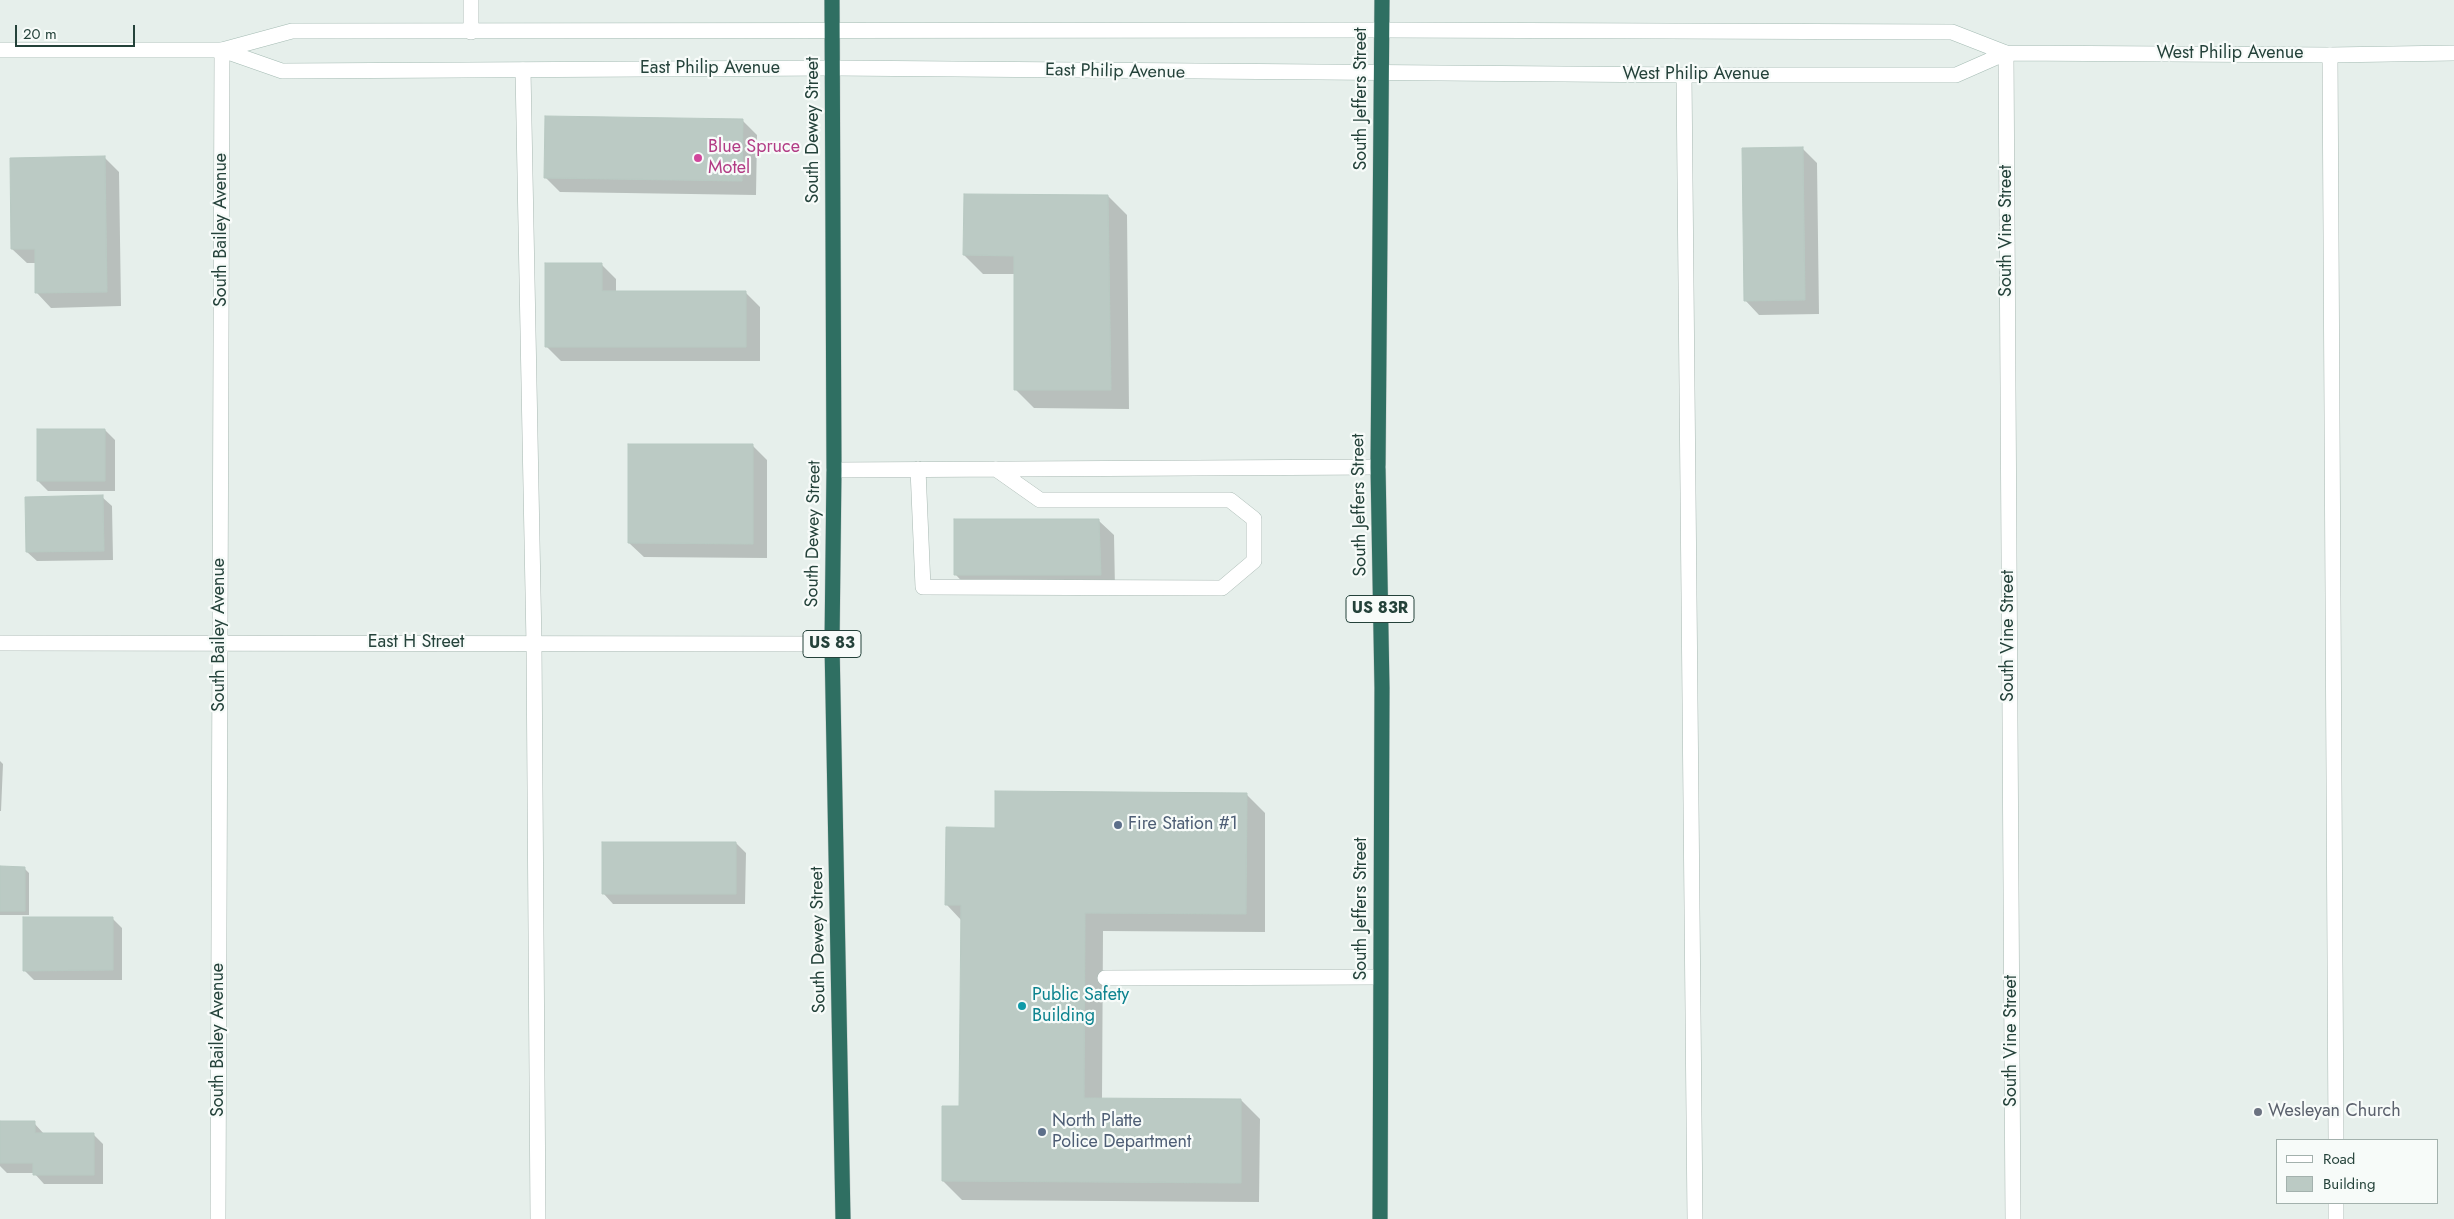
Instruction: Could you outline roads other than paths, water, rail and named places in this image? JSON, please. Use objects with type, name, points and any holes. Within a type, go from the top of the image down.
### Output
[{"type":"highway","name":"South Dewey Street","points":[[832,0],[834,470],[832,644],[843,1219]]},
{"type":"highway","name":"South Jeffers Street","points":[[1380,1219],[1382,688],[1378,466],[1382,0]]},
{"type":"main road","points":[[471,0],[471,32]]},
{"type":"main road","name":"East Philip Avenue","points":[[0,50],[222,50],[292,31],[471,32],[833,29],[1382,30]]},
{"type":"main road","name":"West Philip Avenue","points":[[1382,30],[1952,32],[2006,53],[2330,55],[2454,53]]},
{"type":"main road","name":"East Philip Avenue","points":[[222,50],[282,71],[833,68],[1382,74]]},
{"type":"main road","name":"South Bailey Avenue","points":[[218,1219],[222,50]]},
{"type":"main road","name":"West Philip Avenue","points":[[1382,74],[1956,75],[2006,53]]},
{"type":"main road","name":"South Vine Street","points":[[2006,53],[2013,1219]]},
{"type":"main road","points":[[2330,55],[2336,1139]]},
{"type":"main road","points":[[524,70],[534,644],[538,1219]]},
{"type":"main road","points":[[1684,75],[1695,1219]]},
{"type":"main road","points":[[834,470],[1378,466]]},
{"type":"main road","points":[[918,469],[923,588],[1222,588],[1254,561],[1254,519],[1230,500],[1040,500],[996,469]]},
{"type":"main road","name":"East H Street","points":[[0,643],[832,644]]},
{"type":"main road","points":[[1105,978],[1380,977]]},
{"type":"main road","points":[[2336,1204],[2336,1219]]},
{"type":"place","name":"Blue Spruce Motel","points":[[698,158]]},
{"type":"place","name":"Fire Station #1","points":[[1118,825]]},
{"type":"place","name":"Public Safety Building","points":[[1022,1006]]},
{"type":"place","name":"Wesleyan Church","points":[[2258,1112]]},
{"type":"place","name":"North Platte Police Department","points":[[1042,1132]]}]
